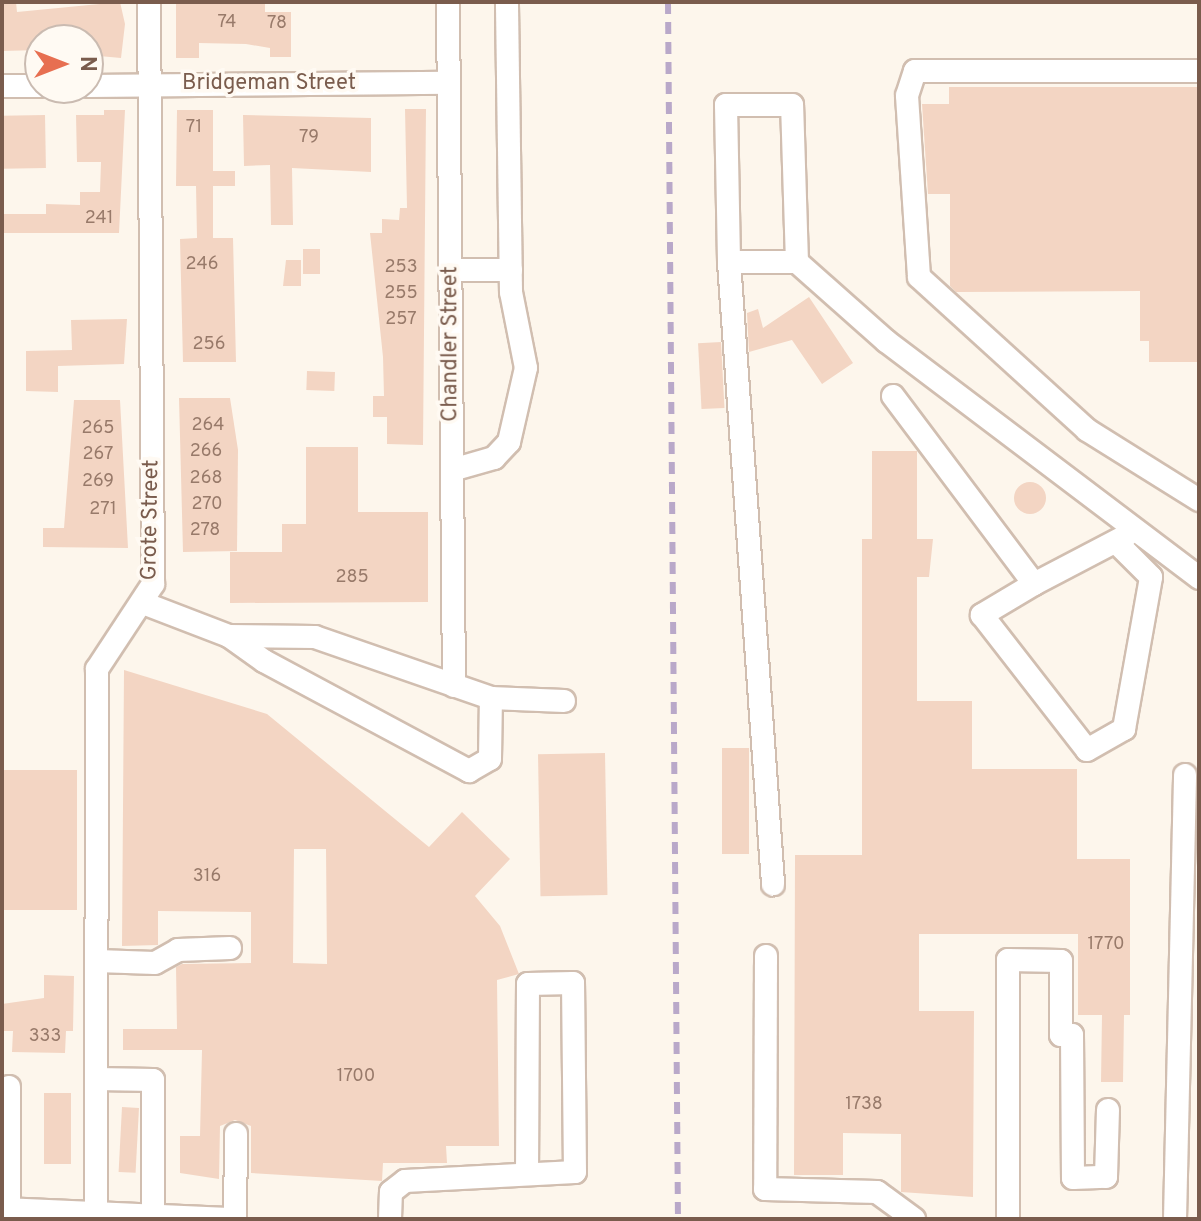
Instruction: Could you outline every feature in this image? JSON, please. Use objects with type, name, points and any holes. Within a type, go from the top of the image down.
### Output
[{"type":"street","name":"Grote Street","points":[[96,1217],[97,669],[153,584],[149,2]]},
{"type":"street","name":"Chandler Street","points":[[448,2],[454,686]]},
{"type":"street","points":[[452,470],[494,458],[517,424],[526,368],[511,270],[507,2]]},
{"type":"street","points":[[1199,71],[915,71],[907,96],[919,277],[1087,430],[1199,500]]},
{"type":"street","name":"Bridgeman Street","points":[[104,86],[449,83]]},
{"type":"street","points":[[2,86],[24,86]]},
{"type":"street","points":[[773,884],[729,262],[726,105],[792,105],[797,262]]},
{"type":"street","points":[[729,262],[797,262],[886,341],[1199,578]]},
{"type":"street","points":[[451,270],[511,270]]},
{"type":"street","points":[[893,396],[1034,584]]},
{"type":"street","points":[[1116,542],[1151,577],[1124,729],[1087,750],[982,615],[1138,530]]},
{"type":"street","points":[[143,603],[229,636],[264,661],[469,771],[490,759],[491,698]]},
{"type":"street","points":[[229,636],[315,637],[491,698],[564,701]]},
{"type":"street","points":[[1175,1219],[1185,775]]},
{"type":"street","points":[[97,961],[155,963],[178,950],[230,948]]},
{"type":"street","points":[[766,956],[765,1189],[877,1192],[914,1219]]},
{"type":"street","points":[[1008,1219],[1008,960],[1061,961],[1061,1035],[1072,1035],[1073,1178],[1106,1177],[1108,1110]]},
{"type":"street","points":[[390,1219],[391,1192],[405,1181],[575,1172],[573,983],[528,984],[527,1174]]},
{"type":"street","points":[[97,1079],[153,1080],[153,1216]]},
{"type":"street","points":[[9,1087],[9,1212],[229,1219]]},
{"type":"street","points":[[235,1219],[236,1134]]},
{"type":"building","points":[[2,2],[16,2],[17,12],[120,2],[125,24],[121,58],[104,56],[104,24],[24,24],[24,50],[2,51]]},
{"type":"building","points":[[176,2],[265,2],[265,12],[291,12],[291,57],[270,57],[270,48],[246,44],[199,43],[199,58],[176,58]]},
{"type":"building","points":[[949,87],[1199,87],[1199,362],[1149,362],[1149,341],[1140,341],[1140,291],[956,292],[950,286],[950,194],[928,194],[922,104],[949,104]]},
{"type":"building","points":[[405,109],[426,109],[423,445],[387,444],[387,417],[373,417],[373,396],[384,396],[370,233],[382,233],[382,219],[399,220],[400,208],[407,208]]},
{"type":"building","points":[[104,110],[125,110],[119,233],[2,233],[2,214],[46,214],[46,204],[80,205],[80,192],[100,192],[101,162],[77,162],[76,115],[104,115]]},
{"type":"building","points":[[177,110],[213,110],[213,171],[235,171],[235,186],[213,186],[213,238],[233,238],[236,362],[183,362],[180,239],[197,238],[196,186],[176,186]]},
{"type":"building","points":[[45,115],[46,168],[3,169],[2,116]]},
{"type":"building","points":[[243,115],[371,118],[371,172],[292,168],[293,225],[271,225],[270,165],[244,166]]},
{"type":"building","points":[[303,249],[320,249],[320,274],[303,274]]},
{"type":"building","points":[[286,260],[301,260],[301,286],[283,286]]},
{"type":"building","points":[[809,297],[853,363],[822,384],[792,340],[749,352],[747,313],[758,309],[763,328]]},
{"type":"building","points":[[127,319],[124,364],[58,366],[58,392],[26,391],[26,351],[72,350],[71,320]]},
{"type":"building","points":[[721,342],[724,408],[701,409],[698,343]]},
{"type":"building","points":[[307,371],[335,372],[334,391],[306,390]]},
{"type":"building","points":[[179,398],[230,398],[238,450],[237,551],[183,552]]},
{"type":"building","points":[[74,400],[120,400],[128,548],[43,547],[43,528],[64,528]]},
{"type":"building","points":[[306,447],[358,447],[358,512],[428,512],[428,602],[230,603],[230,552],[282,552],[282,524],[306,524]]},
{"type":"building","points":[[872,451],[917,451],[917,539],[933,539],[929,577],[917,577],[917,701],[972,701],[972,769],[1077,769],[1077,859],[1130,859],[1130,1015],[1124,1015],[1123,1082],[1101,1082],[1102,1015],[1078,1015],[1078,934],[919,934],[919,1011],[974,1011],[973,1197],[901,1192],[901,1134],[843,1133],[843,1175],[794,1175],[795,855],[862,855],[862,539],[872,539]]},
{"type":"building","points":[[1030,482],[1041,487],[1046,498],[1041,509],[1030,514],[1019,509],[1014,498],[1019,487]]},
{"type":"building","points":[[124,670],[267,714],[429,847],[462,812],[510,859],[475,896],[500,926],[519,974],[497,980],[499,1146],[446,1146],[447,1163],[383,1163],[382,1181],[251,1173],[251,1126],[235,1120],[220,1126],[219,1179],[180,1173],[180,1136],[200,1136],[202,1050],[123,1050],[123,1029],[177,1029],[176,967],[182,964],[251,963],[251,912],[158,911],[158,945],[122,946]],"holes":[[[294,849],[326,849],[327,964],[293,963]]]},
{"type":"building","points":[[722,748],[749,748],[749,854],[722,854]]},
{"type":"building","points":[[605,753],[607,895],[540,896],[538,754]]},
{"type":"building","points":[[2,770],[77,770],[77,910],[2,910]]},
{"type":"building","points":[[44,975],[74,976],[73,1031],[66,1031],[65,1053],[12,1052],[13,1031],[2,1031],[2,1004],[44,998]]},
{"type":"building","points":[[44,1093],[71,1093],[71,1164],[44,1164]]},
{"type":"building","points":[[122,1107],[139,1108],[136,1173],[119,1172]]},
{"type":"railway","points":[[668,2],[678,1219]]}]
